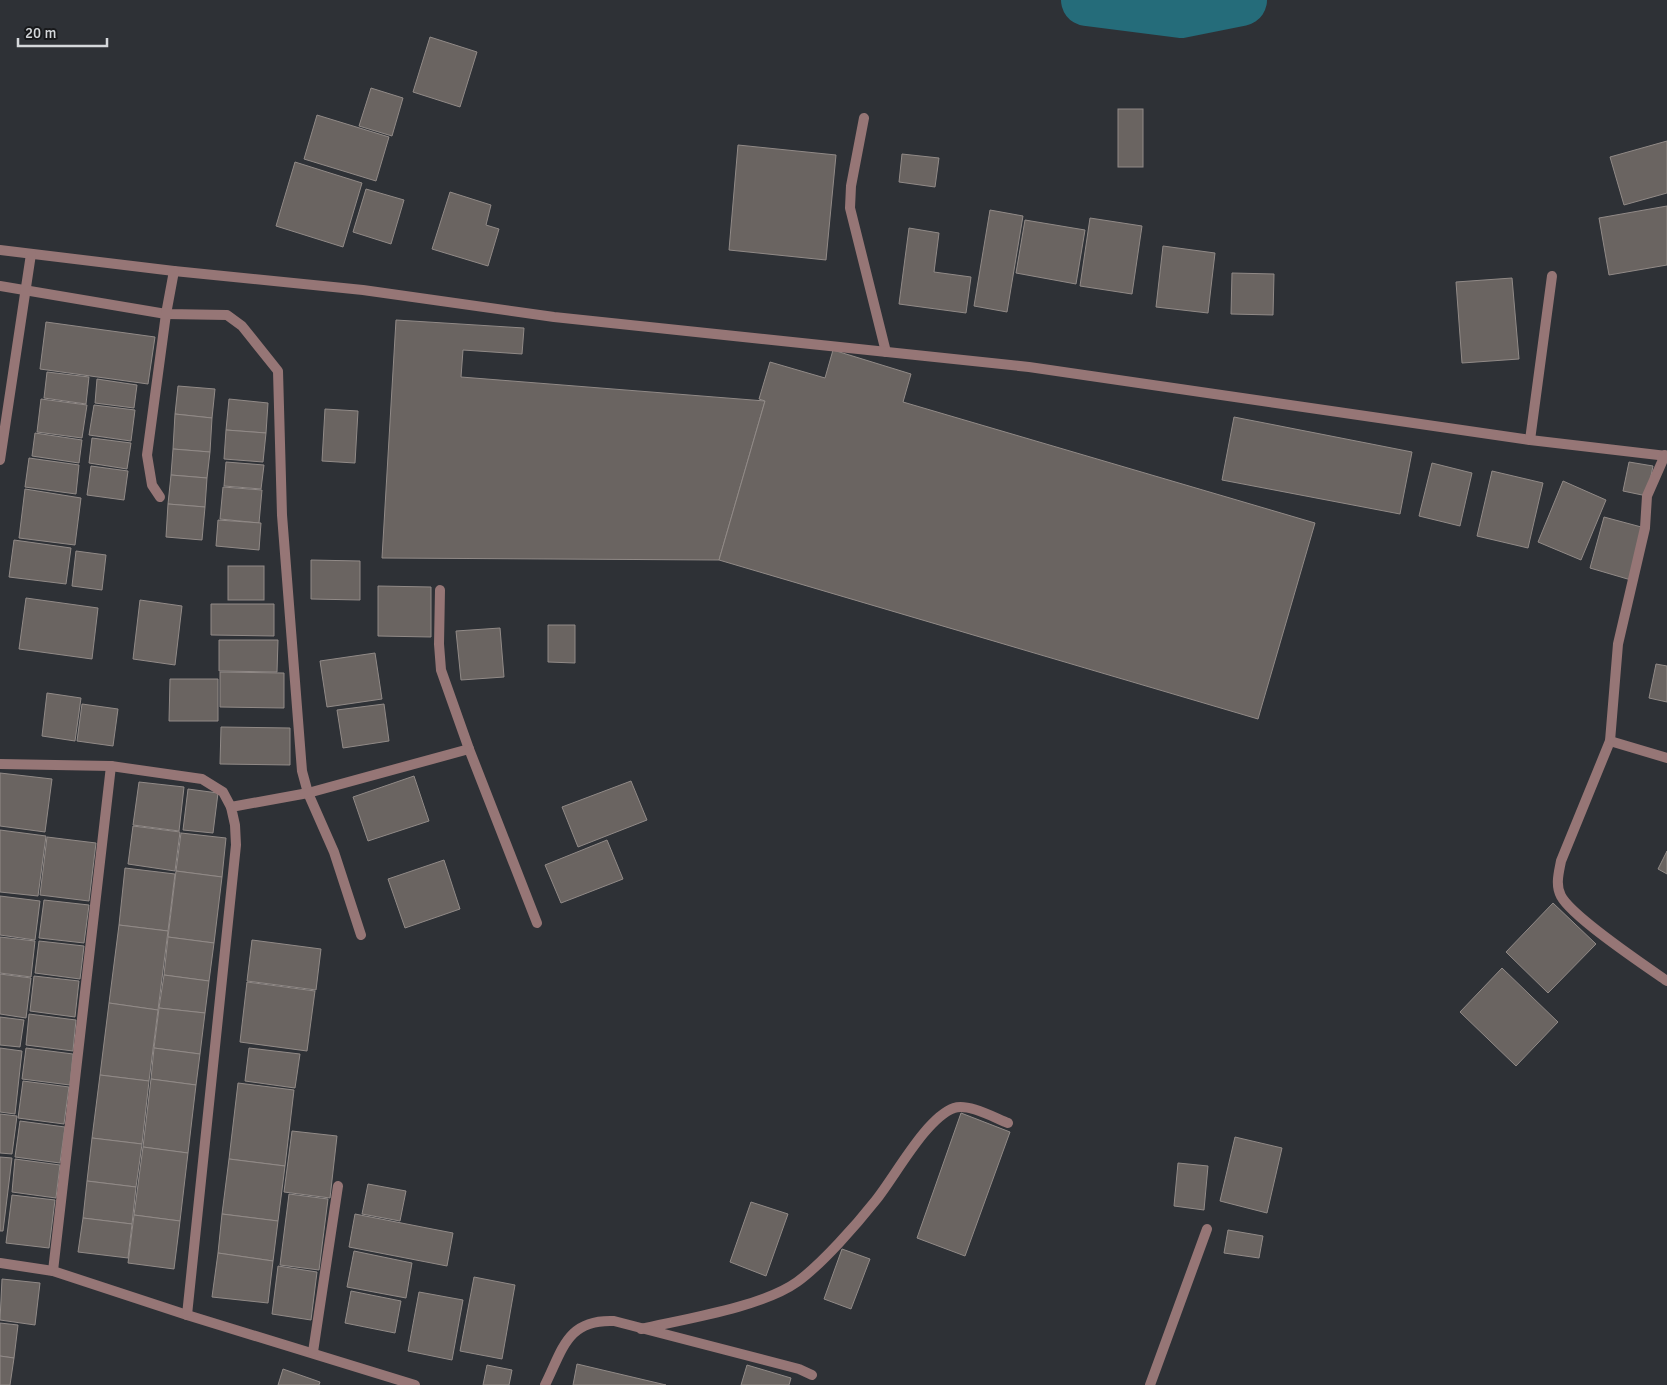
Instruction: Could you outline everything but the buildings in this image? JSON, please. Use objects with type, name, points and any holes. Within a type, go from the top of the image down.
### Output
[{"type":"street","points":[[864,118],[851,186],[850,208],[886,352]]},
{"type":"street","points":[[0,250],[174,271],[362,290],[554,317],[1029,367],[1530,440],[1666,456],[1647,496],[1645,528],[1618,644],[1610,741],[1561,861],[1558,879],[1561,895],[1574,912],[1667,981]]},
{"type":"street","points":[[0,460],[24,290],[31,254]]},
{"type":"street","points":[[160,497],[152,485],[147,455],[166,314],[174,271]]},
{"type":"street","points":[[1530,440],[1552,276]]},
{"type":"street","points":[[0,286],[166,314],[227,315],[248,332],[278,371],[284,544],[302,771],[308,793],[334,852],[361,935]]},
{"type":"street","points":[[440,590],[439,644],[441,670],[469,749],[537,923]]},
{"type":"street","points":[[1610,741],[1667,758]]},
{"type":"street","points":[[231,807],[308,793],[469,749]]},
{"type":"street","points":[[0,764],[111,766],[202,779],[223,792],[231,807],[236,825],[236,846],[187,1315]]},
{"type":"street","points":[[52,1271],[111,766]]},
{"type":"street","points":[[640,1330],[763,1299],[797,1282],[826,1255],[876,1200],[937,1117],[956,1107],[977,1110],[1008,1123]]},
{"type":"street","points":[[313,1352],[338,1186]]},
{"type":"street","points":[[1150,1385],[1207,1229]]},
{"type":"street","points":[[0,1263],[52,1271],[187,1315],[313,1352],[415,1385]]},
{"type":"street","points":[[545,1385],[567,1340],[579,1328],[597,1321],[614,1321],[640,1330],[799,1369],[812,1376]]},
{"type":"waterway","points":[[1087,0],[1181,12],[1241,0]]}]
